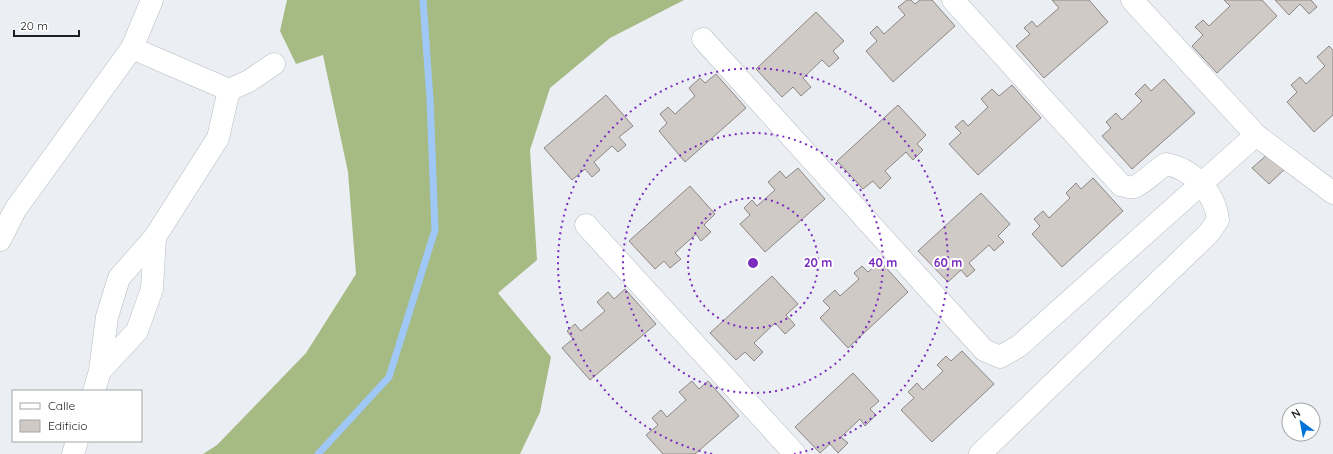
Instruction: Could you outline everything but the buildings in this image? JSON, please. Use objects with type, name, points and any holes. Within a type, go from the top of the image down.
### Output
[{"type":"street","points":[[0,240],[15,210],[132,48],[152,0]]},
{"type":"street","points":[[953,0],[1121,185],[1132,188],[1154,171],[1166,164],[1175,166],[1203,184],[1217,206],[1218,220],[1209,233],[980,454]]},
{"type":"street","points":[[1132,0],[1256,135],[1333,193]]},
{"type":"street","points":[[704,39],[984,350],[1000,357],[1020,346],[1203,184],[1256,135]]},
{"type":"street","points":[[132,48],[229,90],[249,81],[274,64]]},
{"type":"street","points":[[94,390],[100,371],[106,317],[119,278],[155,236],[218,138],[229,90]]},
{"type":"street","points":[[586,225],[795,454]]},
{"type":"street","points":[[100,371],[137,332],[152,289],[155,236]]},
{"type":"street","points":[[73,454],[78,442]]},
{"type":"green space","points":[[287,0],[684,0],[610,38],[550,88],[530,150],[537,260],[498,293],[551,357],[540,412],[520,454],[203,454],[217,445],[306,353],[356,274],[348,172],[323,55],[296,64],[280,31]]},
{"type":"waterway","points":[[318,454],[389,377],[435,230],[430,99],[423,0]]}]
